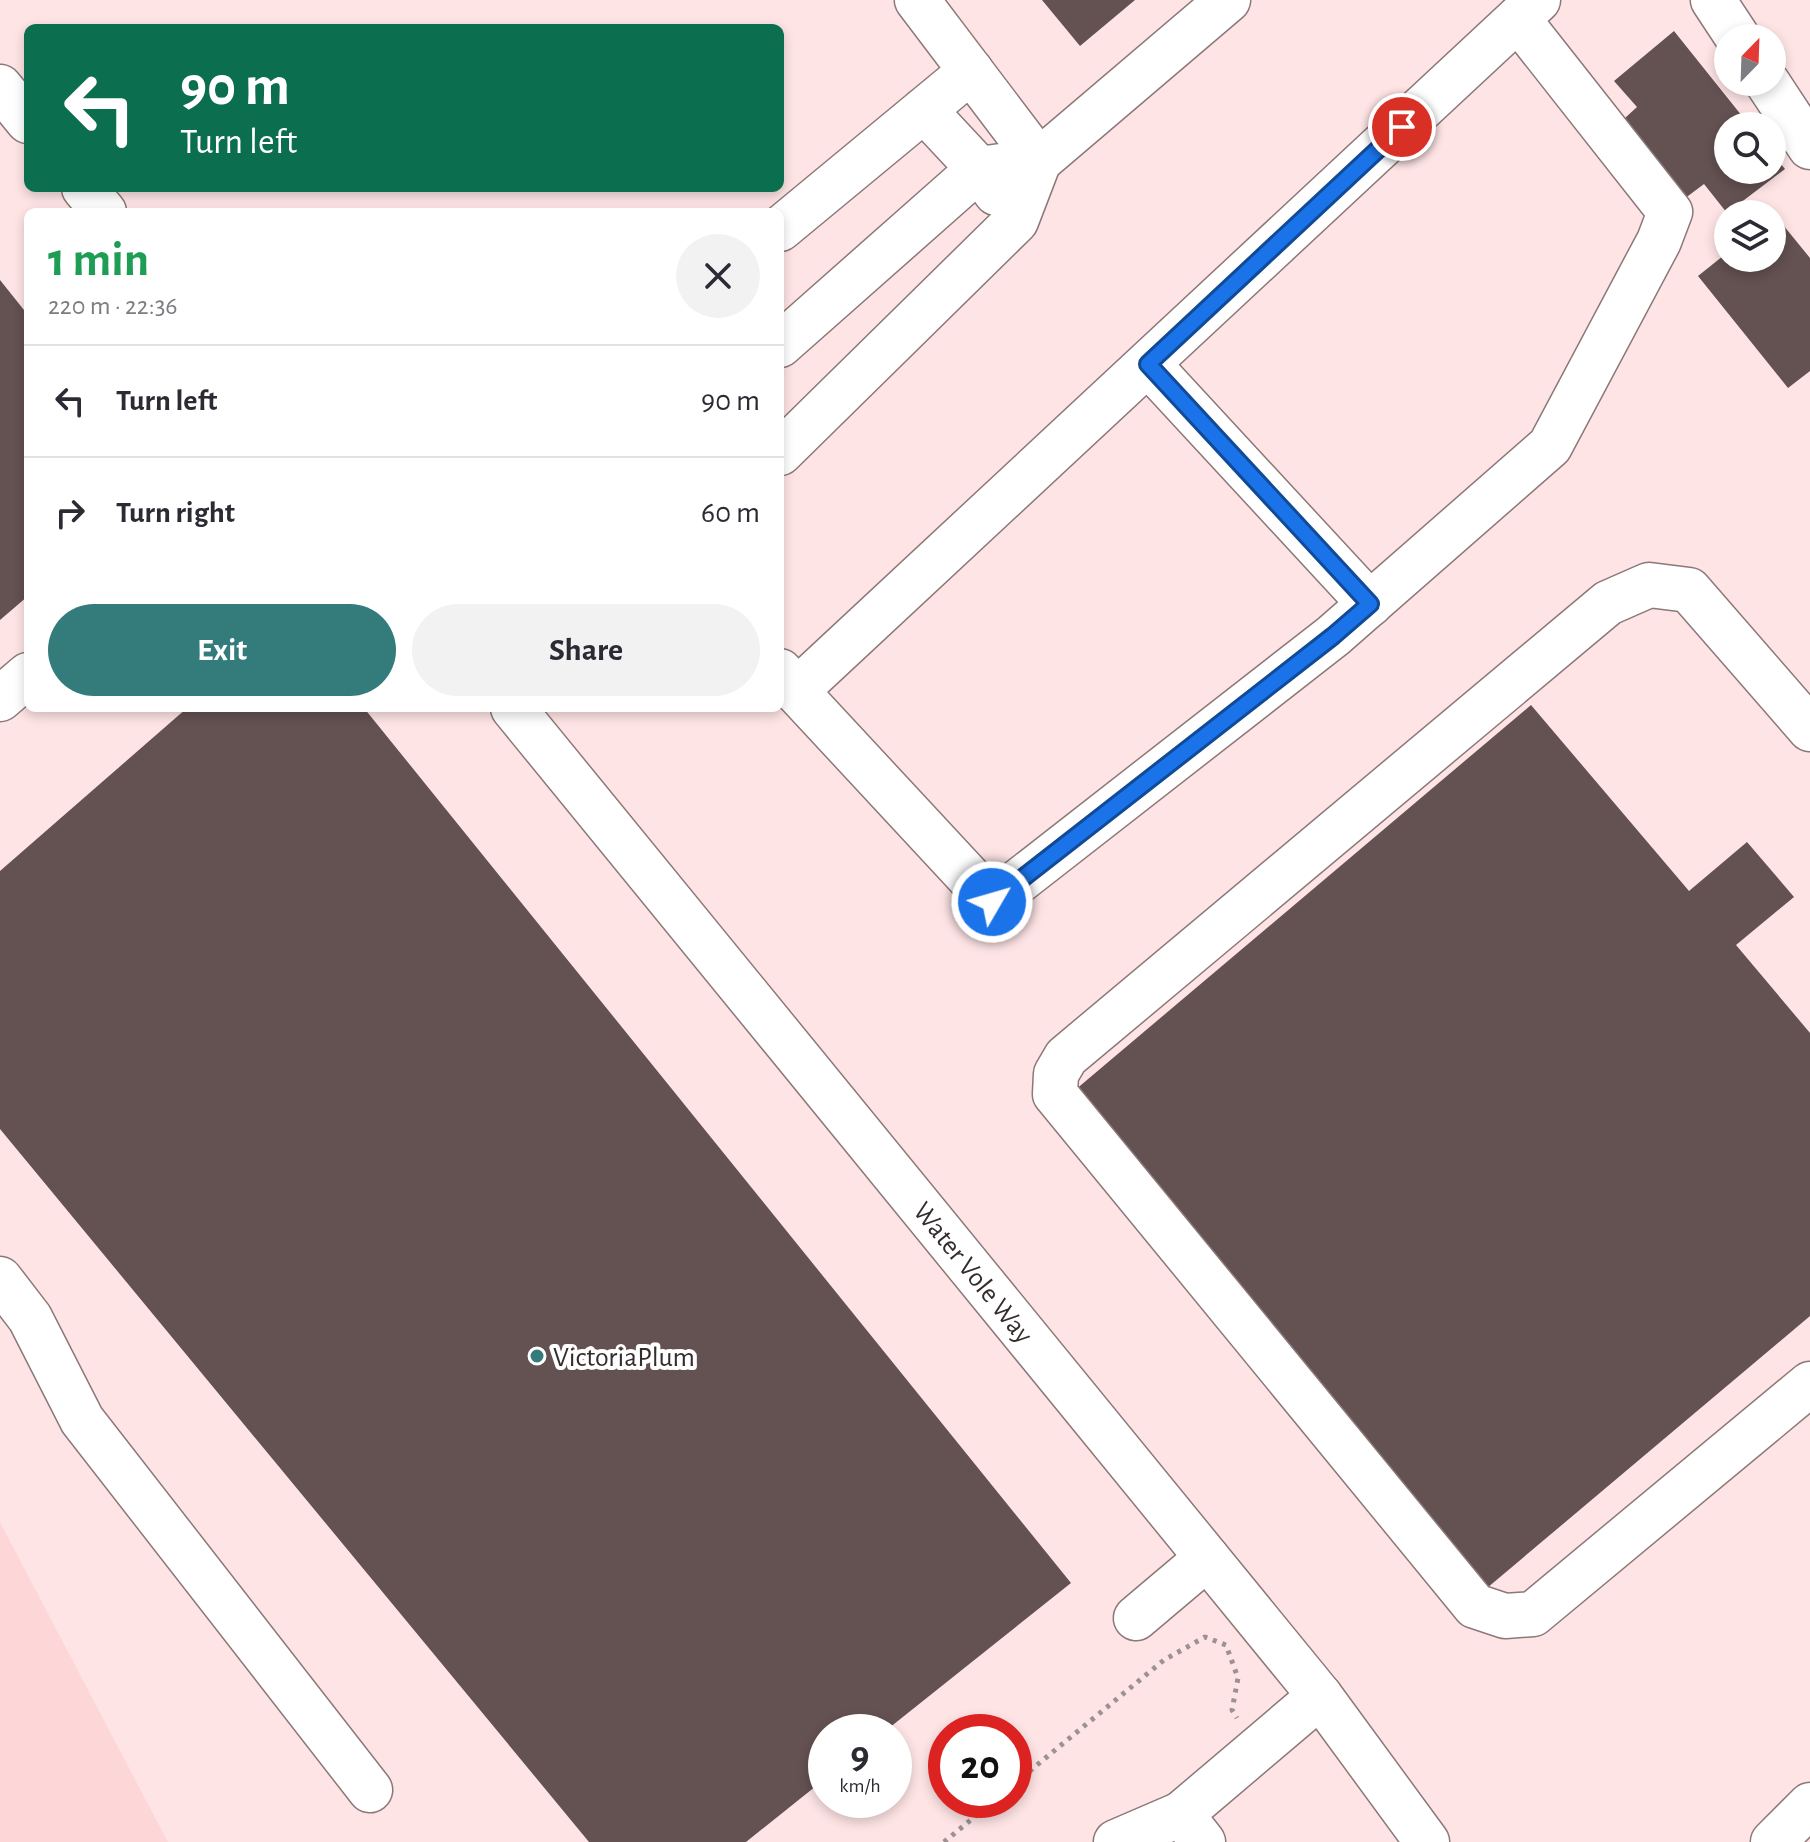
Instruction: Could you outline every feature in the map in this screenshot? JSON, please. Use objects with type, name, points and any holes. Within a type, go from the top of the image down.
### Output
[{"type":"street","points":[[917,0],[1039,161]]},
{"type":"street","points":[[784,449],[1016,221],[1039,161],[1228,0]]},
{"type":"street","points":[[1528,10],[1670,212],[1659,241],[1550,446],[1333,636],[992,902],[788,681],[1148,364],[1528,10]]},
{"type":"street","points":[[784,226],[971,71]]},
{"type":"street","points":[[0,87],[24,116]]},
{"type":"street","points":[[1776,96],[1810,147]]},
{"type":"street","points":[[924,110],[979,169],[1016,221]]},
{"type":"street","points":[[784,341],[979,169],[1039,161]]},
{"type":"street","points":[[87,192],[101,208]]},
{"type":"street","points":[[1148,364],[1370,604]]},
{"type":"street","points":[[1810,729],[1689,590],[1649,585],[1608,603],[1066,1057],[1056,1074],[1055,1094],[1475,1606],[1505,1616],[1533,1614],[1810,1384]]},
{"type":"street","points":[[0,699],[24,678]]},
{"type":"street","name":"Water Vole Way","points":[[516,712],[1320,1696],[1427,1842]]},
{"type":"street","points":[[0,1279],[30,1318],[82,1420],[370,1790]]},
{"type":"street","points":[[1136,1618],[1207,1558]]},
{"type":"street","points":[[1116,1842],[1192,1828],[1258,1749],[1320,1696]]},
{"type":"street","points":[[1773,1842],[1810,1805]]},
{"type":"path","points":[[1032,1769],[1164,1660],[1205,1637],[1226,1645],[1238,1678],[1232,1710],[1258,1749]]},
{"type":"path","points":[[944,1842],[973,1818]]},
{"type":"shaded area","points":[[0,0],[1810,0],[1810,1842],[168,1842],[0,1522]]},
{"type":"shaded area","points":[[0,1522],[168,1842],[0,1842]]},
{"type":"building","points":[[1042,0],[1135,0],[1080,46]]},
{"type":"building","points":[[1674,31],[1714,81],[1714,96],[1726,96],[1739,112],[1714,112],[1714,184],[1765,184],[1744,200],[1717,200],[1704,184],[1676,205],[1613,129],[1637,107],[1614,81]]},
{"type":"building","points":[[1786,229],[1810,258],[1810,371],[1788,388],[1698,276],[1714,263],[1714,272],[1786,272]]},
{"type":"building","points":[[0,280],[24,310],[24,599],[0,620]]},
{"type":"building","points":[[1531,705],[1689,891],[1747,842],[1794,897],[1736,945],[1810,1033],[1810,1316],[1487,1588],[1068,1096]]},
{"type":"building","name":"VictoriaPlum","points":[[182,712],[367,712],[1071,1583],[907,1714],[808,1714],[808,1792],[746,1842],[589,1842],[0,1129],[0,871]]},
{"type":"place","name":"VictoriaPlum","points":[[537,1356]]},
{"type":"route","points":[[992,902],[1370,604],[1148,364],[1402,127]]}]
